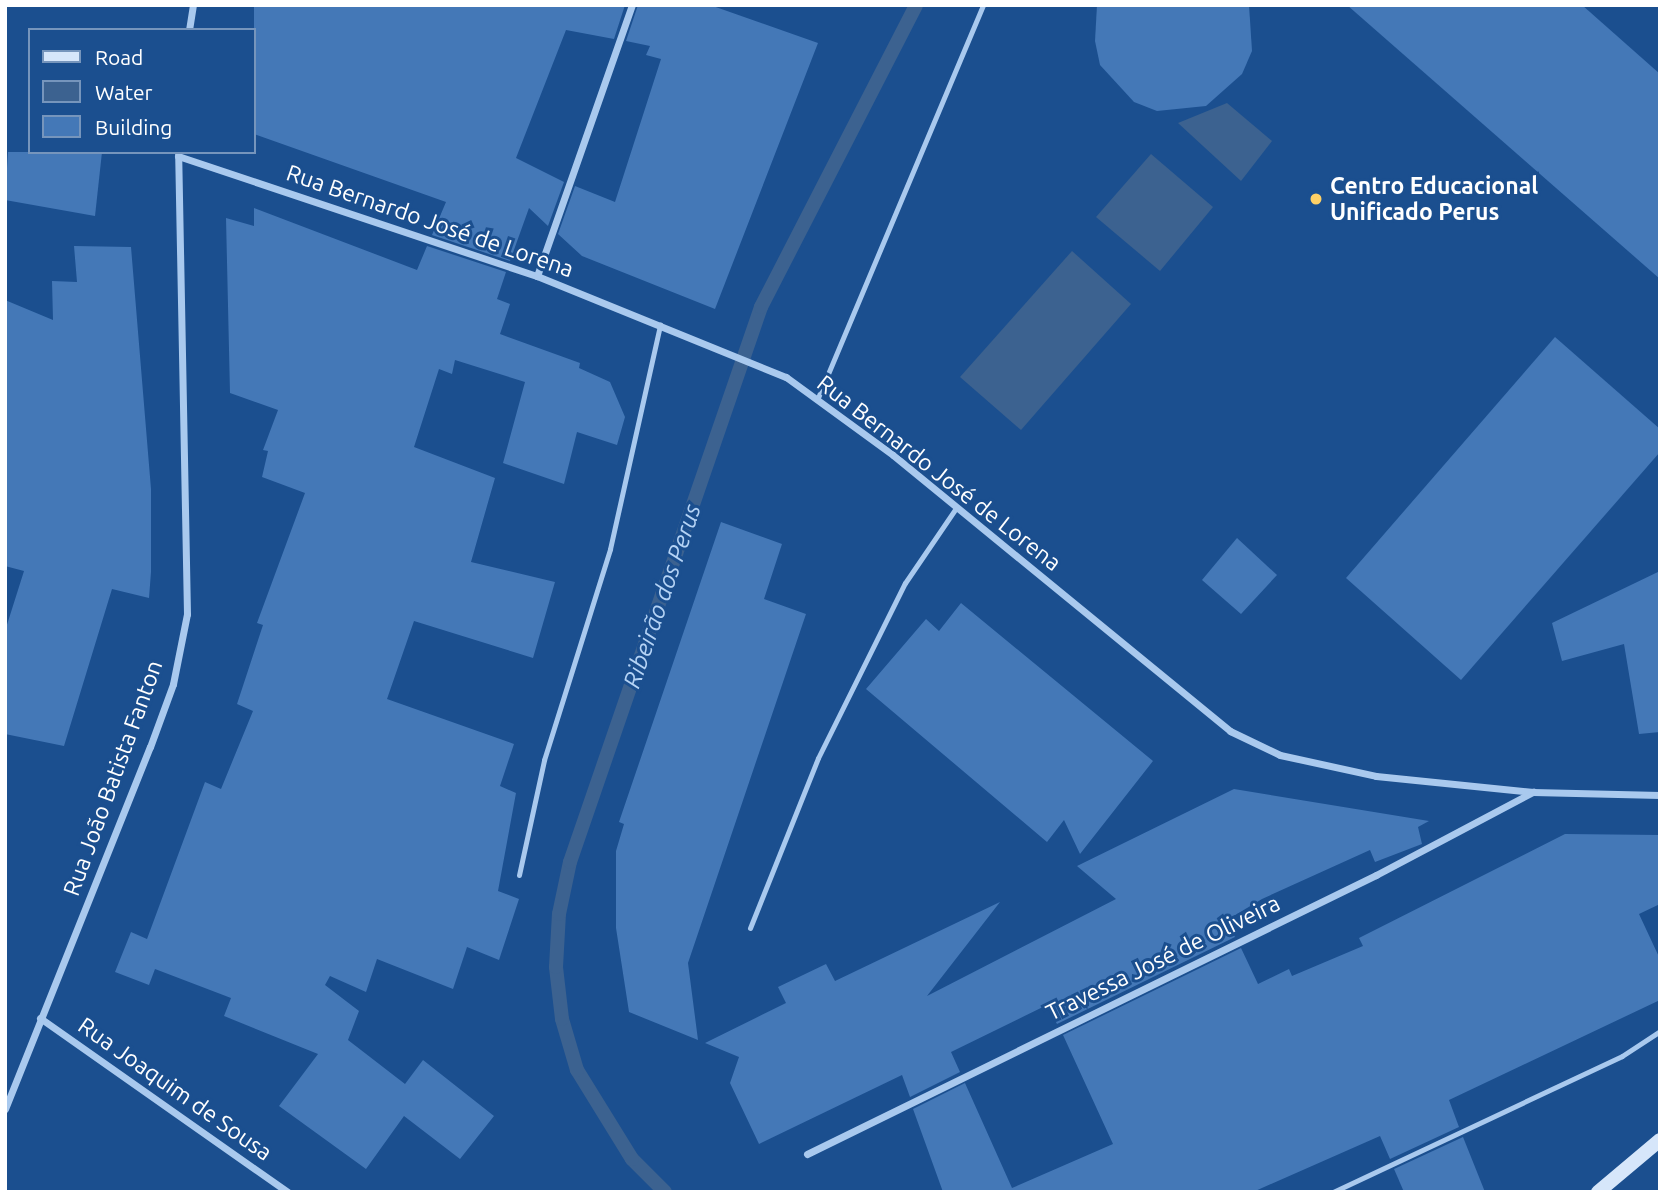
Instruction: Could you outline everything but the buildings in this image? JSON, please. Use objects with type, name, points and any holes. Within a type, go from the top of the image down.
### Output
[{"type":"main road","points":[[1598,1192],[1660,1140]]},
{"type":"street","points":[[189,28],[192,5]]},
{"type":"street","points":[[537,276],[632,5]]},
{"type":"street","name":"Rua Bernardo José de Lorena","points":[[178,154],[537,276],[786,377],[956,508],[1230,731],[1280,755],[1364,774],[1534,792],[1660,795]]},
{"type":"street","name":"Rua João Batista Fanton","points":[[5,1108],[150,747],[173,684],[187,614],[178,154]]},
{"type":"street","name":"Travessa José de Oliveira","points":[[807,1154],[1376,875],[1534,792]]},
{"type":"street","name":"Rua Joaquim de Sousa","points":[[40,1018],[288,1192]]},
{"type":"lane","points":[[817,400],[983,5]]},
{"type":"lane","points":[[519,875],[544,760],[610,549],[660,325]]},
{"type":"lane","points":[[750,928],[818,758],[905,583],[956,508]]},
{"type":"lane","points":[[1333,1192],[1622,1056],[1660,1031]]},
{"type":"water","points":[[1227,103],[1272,141],[1241,181],[1178,123]]},
{"type":"water","points":[[1151,154],[1213,207],[1160,271],[1096,217]]},
{"type":"water","points":[[1072,251],[1131,304],[1021,430],[960,377]]},
{"type":"waterway","name":"Ribeirão dos Perus","points":[[665,1192],[632,1159],[577,1070],[562,1019],[556,967],[559,914],[570,862],[761,307],[916,5]]},
{"type":"place","name":"Centro Educacional Unificado Perus","points":[[1316,199]]}]
